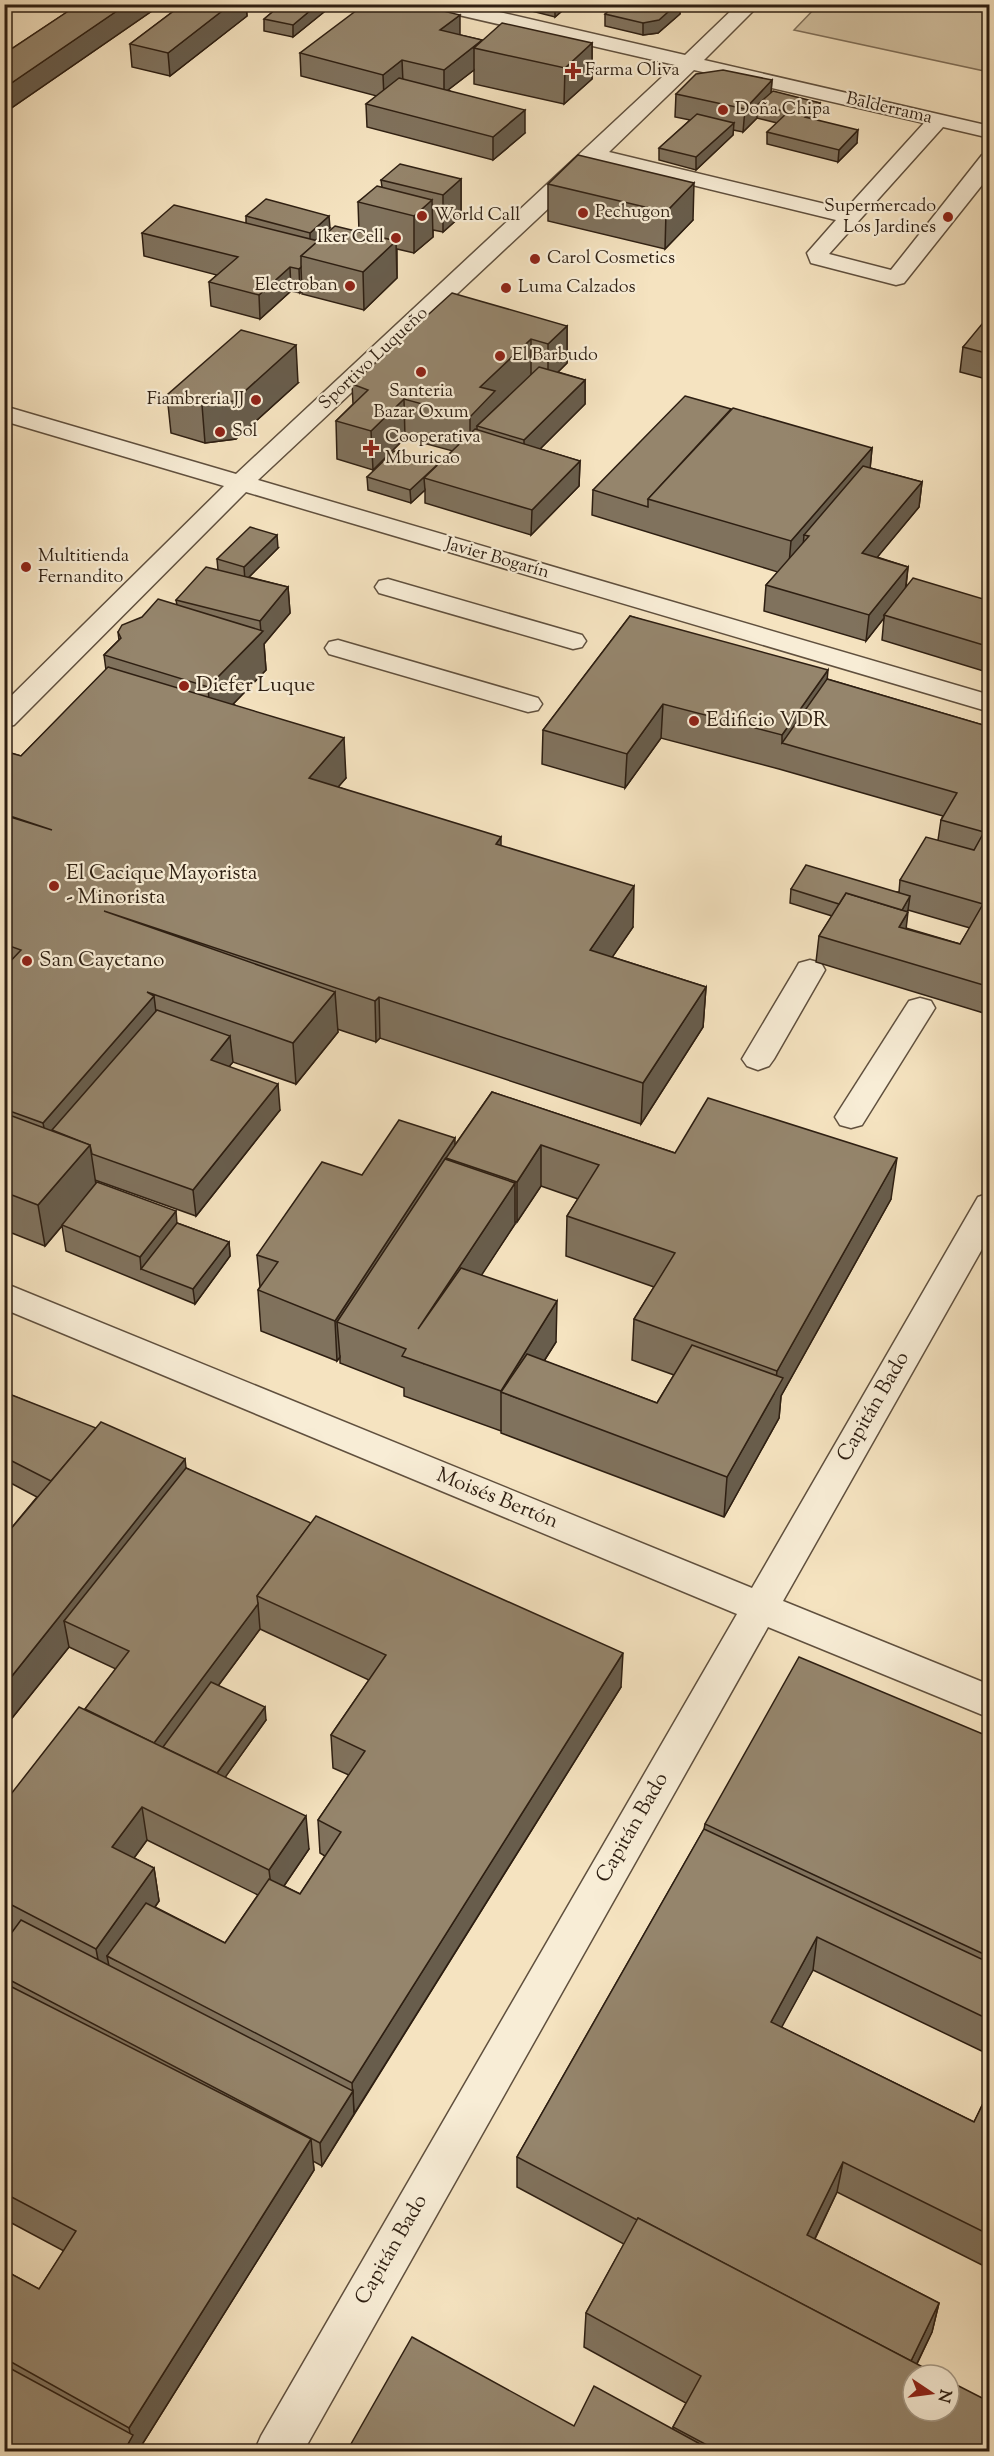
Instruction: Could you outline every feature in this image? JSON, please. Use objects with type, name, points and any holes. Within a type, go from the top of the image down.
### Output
[{"type":"street","name":"Balderrama","points":[[437,4],[990,132]]},
{"type":"street","name":"Sportivo Luqueño","points":[[4,719],[241,483],[594,155],[750,4]]},
{"type":"street","points":[[938,120],[849,216],[818,253],[819,258],[896,278],[990,160]]},
{"type":"street","points":[[594,155],[849,216]]},
{"type":"street","name":"Javier Bogarín","points":[[4,413],[990,705]]},
{"type":"street","points":[[388,587],[573,641]]},
{"type":"street","points":[[339,648],[528,704]]},
{"type":"street","points":[[758,1059],[810,970]]},
{"type":"street","points":[[851,1117],[920,1008]]},
{"type":"street","name":"Capitán Bado","points":[[277,2451],[990,1205]]},
{"type":"street","name":"Moisés Bertón","points":[[4,1295],[990,1702]]},
{"type":"shaded area","points":[[819,4],[989,5],[989,72],[794,30]]},
{"type":"building","points":[[79,4],[127,4],[4,88],[4,54]]},
{"type":"building","points":[[183,4],[231,4],[168,53],[130,44]]},
{"type":"building","points":[[282,4],[318,4],[293,25],[264,19]]},
{"type":"building","points":[[365,4],[415,4],[460,15],[440,30],[482,40],[444,70],[402,60],[383,75],[300,53]]},
{"type":"building","points":[[617,4],[677,4],[659,20],[643,23],[605,14]]},
{"type":"building","points":[[502,23],[592,43],[565,68],[474,48]]},
{"type":"building","points":[[723,70],[772,80],[745,109],[676,94],[696,74]]},
{"type":"building","points":[[399,78],[525,110],[493,137],[366,104]]},
{"type":"building","points":[[773,91],[820,103],[805,117],[858,130],[839,150],[767,132],[788,112],[757,105]]},
{"type":"building","points":[[697,114],[734,123],[696,157],[659,148]]},
{"type":"building","points":[[578,155],[694,183],[666,212],[548,184]]},
{"type":"building","points":[[400,164],[461,179],[443,195],[381,180]]},
{"type":"building","points":[[377,186],[432,200],[414,216],[358,202]]},
{"type":"building","points":[[266,199],[329,216],[310,233],[246,216]]},
{"type":"building","points":[[174,205],[318,241],[301,256],[299,269],[290,267],[259,295],[209,282],[238,257],[142,233]]},
{"type":"building","points":[[335,226],[396,241],[363,272],[301,256]]},
{"type":"building","points":[[452,293],[567,326],[548,344],[531,339],[480,387],[495,391],[470,417],[404,399],[371,431],[336,421],[368,390],[352,384]]},
{"type":"building","points":[[982,324],[990,326],[990,354],[963,347]]},
{"type":"building","points":[[241,330],[296,345],[234,401],[202,405],[167,395]]},
{"type":"building","points":[[539,367],[585,380],[524,440],[477,426]]},
{"type":"building","points":[[685,396],[731,409],[648,499],[648,507],[593,490]]},
{"type":"building","points":[[733,408],[872,448],[791,541],[648,499]]},
{"type":"building","points":[[475,429],[580,461],[532,510],[424,478]]},
{"type":"building","points":[[394,451],[438,464],[410,490],[367,477]]},
{"type":"building","points":[[863,466],[922,482],[862,553],[908,567],[869,615],[766,585],[809,536],[804,535]]},
{"type":"building","points":[[250,527],[277,535],[244,567],[217,559]]},
{"type":"building","points":[[206,567],[288,587],[260,621],[176,600]]},
{"type":"building","points":[[913,578],[990,601],[990,647],[884,615]]},
{"type":"building","points":[[158,599],[263,631],[208,687],[104,655],[121,638],[118,632],[122,625],[142,617]]},
{"type":"building","points":[[630,616],[828,670],[782,735],[663,704],[627,754],[543,730]]},
{"type":"building","points":[[108,667],[344,738],[309,778],[501,837],[496,844],[634,886],[590,950],[706,987],[643,1083],[379,997],[375,1001],[104,911],[335,992],[293,1043],[147,992],[154,996],[43,1123],[4,1109],[4,1007],[10,1000],[4,998],[4,968],[21,950],[4,944],[4,815],[52,830],[4,814],[4,751],[21,756]]},
{"type":"building","points":[[827,679],[990,727],[990,987],[819,936],[846,893],[908,912],[899,927],[960,944],[983,904],[900,880],[926,837],[974,850],[984,832],[941,820],[957,793],[782,743]]},
{"type":"building","points":[[806,865],[910,896],[902,910],[846,893],[839,904],[791,889]]},
{"type":"building","points":[[157,1010],[230,1036],[211,1060],[278,1084],[193,1190],[92,1154],[90,1145],[52,1130]]},
{"type":"building","points":[[492,1092],[675,1153],[708,1098],[897,1158],[777,1371],[634,1319],[675,1253],[567,1216],[599,1165],[541,1145],[517,1182],[446,1158]]},
{"type":"building","points":[[4,1113],[90,1145],[38,1205],[4,1192]]},
{"type":"building","points":[[399,1120],[455,1138],[335,1321],[258,1290],[278,1262],[257,1255],[322,1162],[362,1175]]},
{"type":"building","points":[[445,1159],[515,1183],[418,1329],[461,1268],[557,1301],[501,1391],[402,1356],[406,1349],[337,1322]]},
{"type":"building","points":[[97,1182],[176,1211],[140,1257],[62,1225]]},
{"type":"building","points":[[177,1223],[229,1242],[193,1289],[141,1269]]},
{"type":"building","points":[[692,1345],[783,1378],[727,1477],[501,1392],[527,1354],[657,1403]]},
{"type":"building","points":[[4,1392],[96,1428],[51,1481],[4,1457]]},
{"type":"building","points":[[101,1422],[185,1459],[4,1686],[4,1537]]},
{"type":"building","points":[[186,1468],[311,1523],[257,1596],[258,1604],[154,1743],[85,1709],[129,1651],[64,1621]]},
{"type":"building","points":[[316,1516],[623,1653],[352,2083],[107,1956],[146,1903],[225,1943],[269,1879],[300,1894],[341,1832],[318,1820],[365,1751],[331,1735],[386,1655],[257,1596]]},
{"type":"building","points":[[799,1657],[990,1737],[990,1957],[705,1824]]},
{"type":"building","points":[[211,1682],[265,1707],[217,1773],[163,1747]]},
{"type":"building","points":[[79,1707],[306,1816],[269,1870],[142,1807],[112,1847],[154,1868],[96,1949],[4,1901],[4,1803]]},
{"type":"building","points":[[704,1829],[990,1963],[990,2020],[817,1937],[771,2022],[974,2122],[990,2089],[990,2235],[843,2162],[807,2235],[939,2303],[911,2361],[517,2157]]},
{"type":"building","points":[[21,1920],[353,2091],[320,2143],[4,1977],[4,1943]]},
{"type":"building","points":[[4,1983],[311,2139],[129,2428],[4,2358],[4,2270],[39,2289],[76,2231],[4,2193]]},
{"type":"building","points":[[638,2218],[915,2363],[901,2363],[901,2423],[961,2423],[961,2387],[990,2402],[990,2451],[718,2451],[673,2427],[701,2376],[586,2313]]},
{"type":"building","points":[[412,2337],[574,2426],[594,2386],[713,2451],[347,2451]]},
{"type":"building","points":[[4,2365],[133,2435],[124,2451],[4,2451]]},
{"type":"place","name":"Farma Oliva","points":[[573,71]]},
{"type":"place","name":"Doña Chipa","points":[[723,110]]},
{"type":"place","name":"Pechugon","points":[[583,213]]},
{"type":"place","name":"World Call","points":[[422,216]]},
{"type":"place","name":"Supermercado Los Jardines","points":[[948,217]]},
{"type":"place","name":"Iker Cell","points":[[396,238]]},
{"type":"place","name":"Carol Cosmetics","points":[[535,259]]},
{"type":"place","name":"Electroban","points":[[350,286]]},
{"type":"place","name":"Luma Calzados","points":[[506,288]]},
{"type":"place","name":"El Barbudo","points":[[500,356]]},
{"type":"place","name":"Santeria Bazar Oxum","points":[[421,372]]},
{"type":"place","name":"Fiambreria JJ","points":[[256,400]]},
{"type":"place","name":"Sol","points":[[220,432]]},
{"type":"place","name":"Cooperativa Mburicao","points":[[371,448]]},
{"type":"place","name":"Multitienda Fernandito","points":[[26,567]]},
{"type":"place","name":"Diefer Luque","points":[[184,686]]},
{"type":"place","name":"Edificio VDR","points":[[694,721]]},
{"type":"place","name":"El Cacique Mayorista - Minorista","points":[[54,886]]},
{"type":"place","name":"San Cayetano","points":[[27,961]]}]
